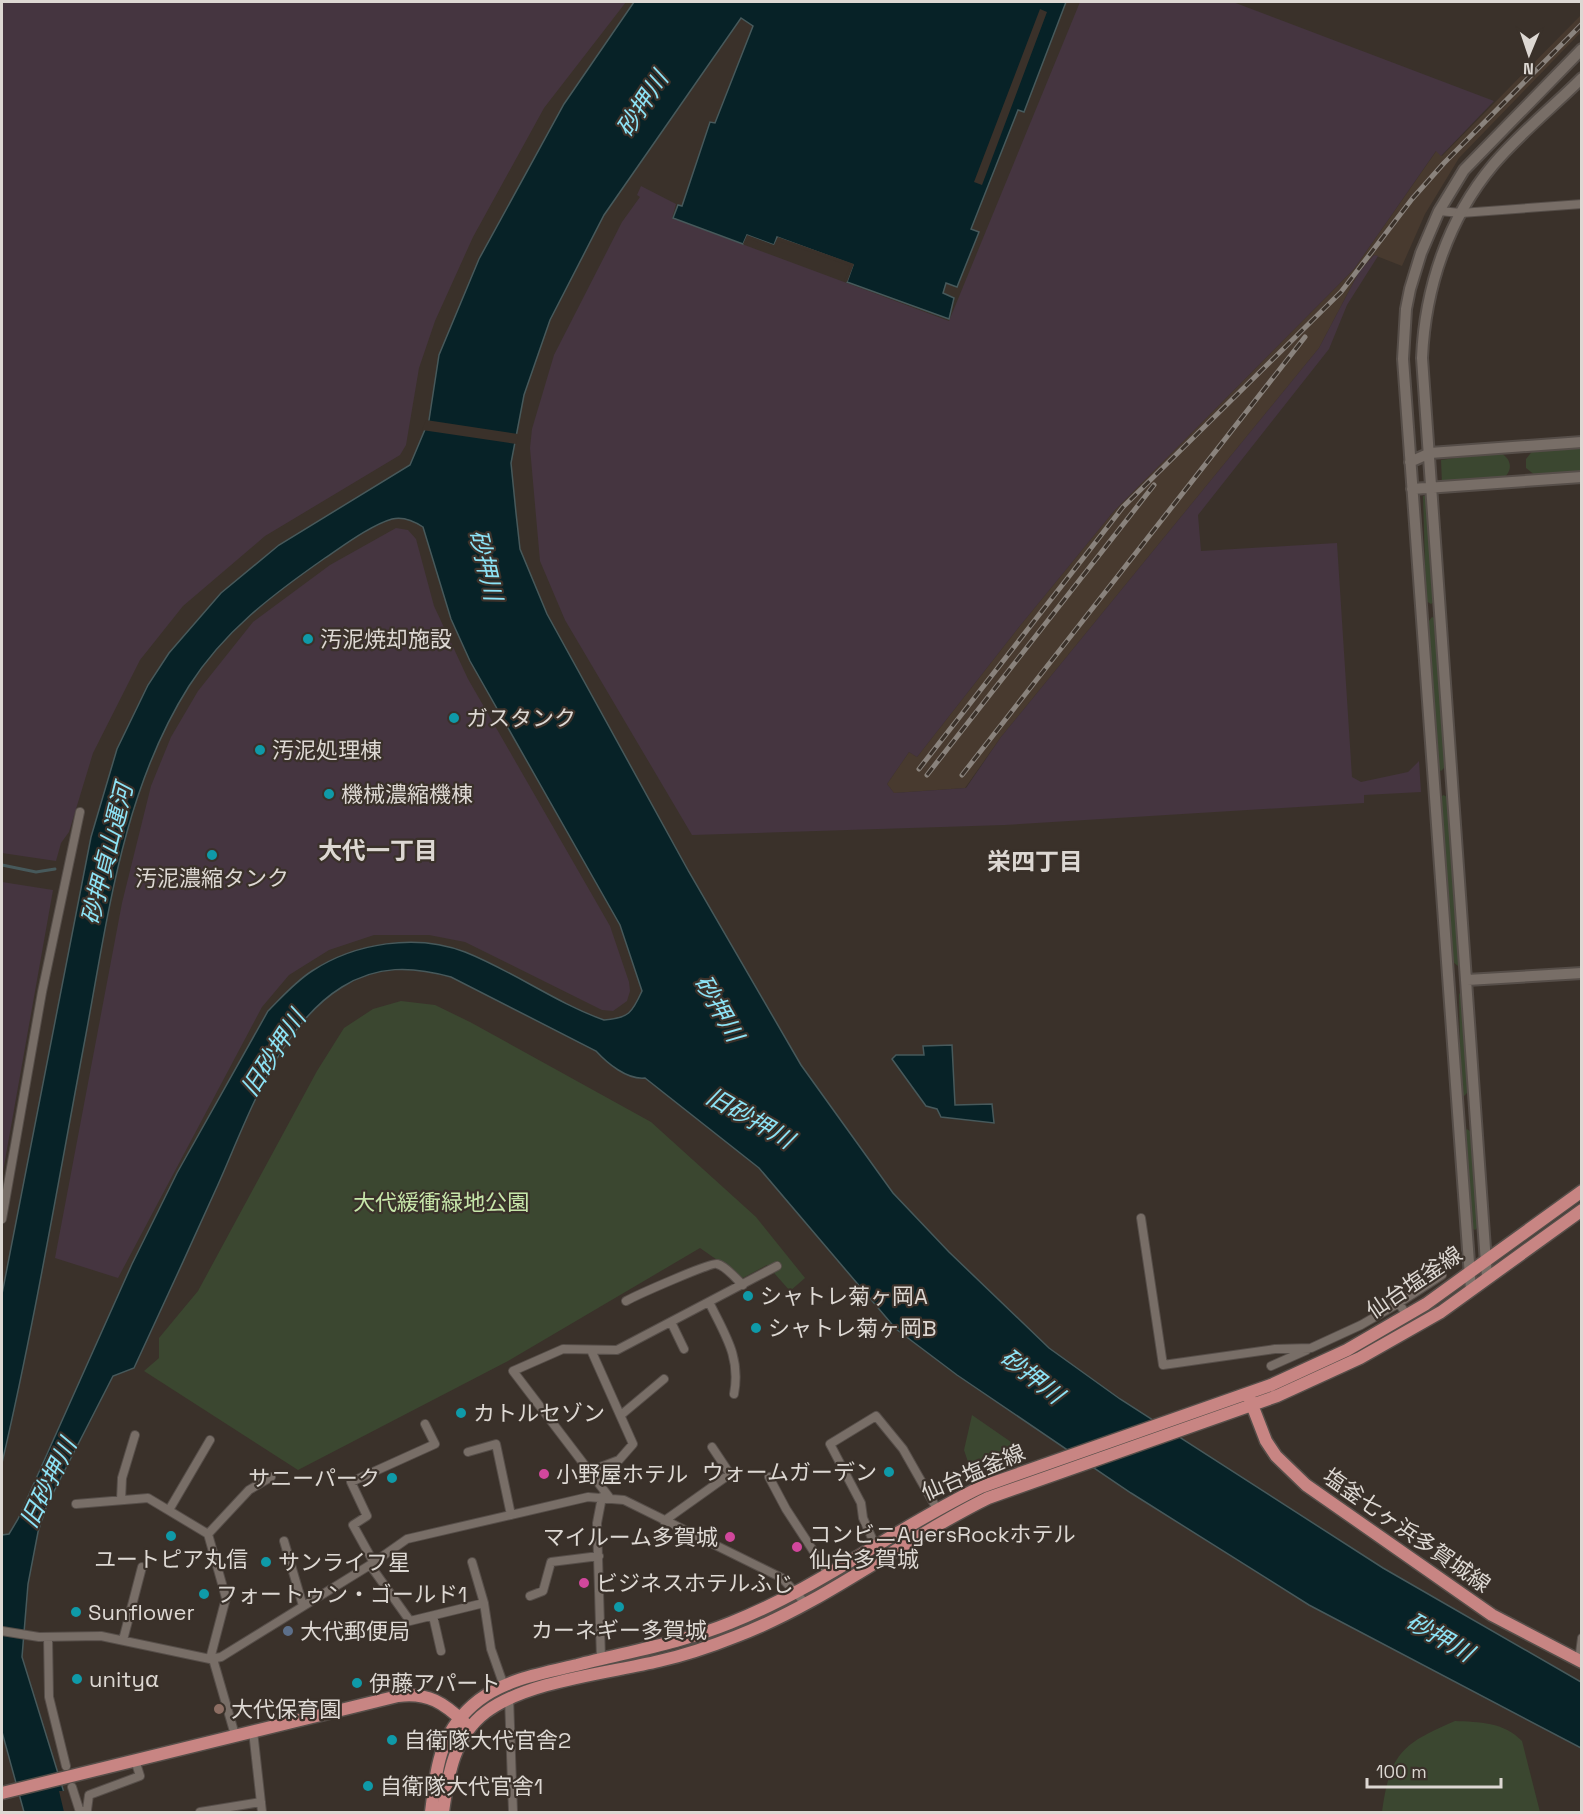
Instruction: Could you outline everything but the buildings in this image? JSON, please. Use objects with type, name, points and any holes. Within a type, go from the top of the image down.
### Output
[{"type":"main road","name":"仙台塩釜線","points":[[431,1812],[439,1755],[460,1718],[480,1700],[506,1692],[701,1649],[776,1620],[946,1519],[988,1498],[1072,1466],[1181,1429],[1249,1399],[1347,1350],[1407,1316],[1581,1191]]},
{"type":"main road","name":"仙台塩釜線","points":[[443,1812],[456,1749],[470,1727],[506,1692],[531,1676],[702,1633],[797,1594],[936,1509],[981,1487],[1169,1420],[1249,1399],[1360,1358],[1441,1312],[1581,1210]]},
{"type":"main road","name":"塩釜七ヶ浜多賀城線","points":[[1249,1399],[1266,1441],[1276,1456],[1306,1485],[1492,1615],[1580,1661]]},
{"type":"main road","points":[[7,1792],[408,1695],[432,1697],[470,1727]]},
{"type":"street","points":[[1471,1290],[1403,359],[1406,309],[1421,253],[1439,211],[1464,170],[1581,49]]},
{"type":"street","points":[[1487,1277],[1422,358],[1424,327],[1440,258],[1461,213],[1494,164],[1581,78]]},
{"type":"street","points":[[1439,211],[1461,213],[1581,204]]},
{"type":"street","points":[[1410,462],[1430,453],[1581,442]]},
{"type":"street","points":[[1412,489],[1581,477]]},
{"type":"street","points":[[2,1219],[46,971],[80,812]]},
{"type":"street","points":[[1449,984],[1467,980],[1581,973]]},
{"type":"street","points":[[1458,1103],[1475,1102]]},
{"type":"street","points":[[1141,1218],[1163,1365],[1275,1349],[1311,1348]]},
{"type":"street","points":[[626,1301],[711,1264],[719,1264],[743,1285]]},
{"type":"street","points":[[602,1659],[597,1523],[605,1497],[590,1472],[513,1371],[563,1349],[617,1350],[777,1266]]},
{"type":"street","points":[[1271,1366],[1361,1325],[1442,1275]]},
{"type":"street","points":[[709,1302],[733,1351],[738,1376],[734,1394]]},
{"type":"street","points":[[1399,1303],[1407,1316]]},
{"type":"street","points":[[671,1322],[684,1349]]},
{"type":"street","points":[[590,1472],[619,1460],[633,1444],[591,1350]]},
{"type":"street","points":[[621,1415],[664,1379]]},
{"type":"street","points":[[875,1545],[863,1518],[861,1503],[830,1444],[876,1416],[903,1449],[936,1509]]},
{"type":"street","points":[[425,1424],[435,1444],[351,1482],[367,1516],[353,1525],[372,1564],[410,1621],[484,1603]]},
{"type":"street","points":[[121,1500],[122,1478],[135,1435]]},
{"type":"street","points":[[169,1510],[210,1440]]},
{"type":"street","points":[[468,1452],[496,1444],[511,1515]]},
{"type":"street","points":[[664,1521],[730,1474],[712,1447]]},
{"type":"street","points":[[769,1477],[830,1575]]},
{"type":"street","points":[[208,1533],[249,1490],[271,1478]]},
{"type":"street","points":[[2,1631],[48,1637],[101,1636],[211,1659],[220,1657],[372,1564],[407,1539],[588,1497],[624,1500],[782,1578],[806,1604]]},
{"type":"street","points":[[76,1504],[148,1498],[208,1533],[226,1598],[211,1659],[235,1735]]},
{"type":"street","points":[[284,1541],[303,1606]]},
{"type":"street","points":[[530,1596],[543,1591],[551,1562],[599,1556]]},
{"type":"street","points":[[472,1562],[484,1603],[490,1649],[506,1692],[513,1812]]},
{"type":"street","points":[[123,1640],[142,1567]]},
{"type":"street","points":[[433,1616],[441,1651]]},
{"type":"street","points":[[48,1637],[49,1697],[67,1777],[80,1812],[87,1810],[89,1795],[140,1776],[135,1760]]},
{"type":"street","points":[[1580,1661],[1581,1638]]},
{"type":"street","points":[[253,1731],[262,1812]]},
{"type":"street","points":[[200,1812],[228,1810],[261,1802]]},
{"type":"shaded area","points":[[2,2],[626,2],[544,108],[473,237],[435,321],[419,368],[406,445],[400,455],[265,536],[183,606],[140,660],[93,753],[69,832],[61,843],[56,861],[2,853]]},
{"type":"shaded area","points":[[1080,2],[1233,2],[1494,101],[1441,156],[1436,151],[1354,269],[1114,511],[917,757],[909,752],[887,784],[894,793],[966,788],[1001,737],[1319,348],[1359,272],[1374,255],[1378,256],[1347,305],[1329,349],[1198,515],[1201,551],[1337,543],[1352,777],[1361,782],[1408,772],[1419,761],[1421,792],[1364,795],[1364,803],[1004,825],[692,835],[565,620],[540,561],[530,448],[532,429],[554,355],[622,222],[640,197],[637,195],[641,186],[676,204],[672,218],[949,321]]},
{"type":"shaded area","points":[[1581,15],[1581,32],[1459,158],[1425,214],[1402,266],[1374,255],[1359,272],[1319,348],[1001,737],[965,788],[894,793],[887,784],[909,752],[917,757],[1114,511],[1354,269],[1437,150],[1442,156]]},
{"type":"shaded area","points":[[396,528],[408,530],[416,539],[434,606],[468,679],[610,926],[629,982],[630,991],[627,1001],[613,1011],[602,1010],[465,942],[429,935],[374,935],[329,950],[289,975],[262,1007],[118,1278],[55,1258],[122,903],[151,786],[171,737],[198,691],[253,622],[330,565]]},
{"type":"shaded area","points":[[2,882],[53,890],[2,1177]]},
{"type":"green space","points":[[1581,446],[1581,473],[1536,476],[1526,468],[1526,459],[1534,449]]},
{"type":"green space","points":[[1498,452],[1506,457],[1510,464],[1506,476],[1502,479],[1442,484],[1441,460]]},
{"type":"green space","points":[[1423,496],[1427,496],[1435,601],[1431,604],[1426,601]]},
{"type":"green space","points":[[1432,617],[1436,619],[1445,722],[1444,768],[1441,771],[1438,769],[1428,622]]},
{"type":"green space","points":[[1443,795],[1448,797],[1460,965],[1458,966],[1453,962],[1440,799]]},
{"type":"green space","points":[[1461,992],[1466,1026],[1467,1093],[1464,1096],[1461,1094],[1459,994]]},
{"type":"green space","name":"大代緩衝緑地公園","points":[[401,1001],[435,1005],[651,1122],[756,1217],[805,1278],[790,1291],[767,1265],[743,1278],[700,1248],[508,1361],[298,1470],[144,1371],[159,1358],[159,1338],[198,1291],[317,1071],[344,1028],[373,1009]]},
{"type":"green space","points":[[1467,1129],[1471,1132],[1478,1227],[1475,1230],[1472,1228],[1465,1131]]},
{"type":"green space","points":[[972,1415],[1011,1442],[1017,1452],[970,1468],[964,1450]]},
{"type":"green space","points":[[1455,1721],[1499,1727],[1522,1741],[1540,1812],[1382,1812],[1389,1777],[1401,1753],[1422,1737]]},
{"type":"water","points":[[634,2],[1066,2],[1024,112],[1018,110],[971,229],[979,232],[957,287],[946,283],[943,293],[954,298],[949,319],[847,282],[853,265],[777,237],[774,245],[747,235],[743,244],[673,218],[678,205],[682,206],[710,122],[715,123],[753,26],[741,18],[604,215],[550,320],[524,395],[511,463],[520,549],[547,614],[689,872],[801,1065],[893,1193],[949,1252],[1049,1348],[1120,1399],[1383,1568],[1581,1682],[1581,1748],[1309,1605],[1131,1493],[957,1375],[896,1329],[759,1168],[645,1078],[624,1074],[596,1051],[451,977],[422,971],[395,970],[368,975],[342,987],[319,1004],[281,1051],[252,1107],[134,1368],[113,1376],[47,1505],[38,1532],[28,1584],[22,1657],[70,1812],[24,1812],[2,1732],[2,1535],[9,1534],[18,1519],[132,1264],[177,1173],[268,1011],[300,980],[329,961],[366,948],[406,942],[446,946],[465,952],[569,1005],[604,1020],[619,1018],[629,1013],[642,991],[620,925],[470,661],[451,619],[423,527],[405,519],[396,518],[384,522],[349,542],[286,586],[233,631],[189,686],[148,768],[133,811],[111,899],[36,1303],[2,1463],[2,1294],[91,837],[117,749],[148,685],[169,653],[221,593],[279,545],[410,465],[429,420],[439,355],[479,259],[564,104]]},
{"type":"water","points":[[952,1045],[955,1105],[992,1104],[994,1123],[941,1117],[937,1109],[926,1106],[892,1059],[896,1055],[924,1055],[923,1046]]},
{"type":"pier","points":[[1040,9],[1047,12],[982,185],[974,182]]},
{"type":"pier","points":[[747,235],[774,245],[778,237],[854,264],[847,282],[844,281],[850,266],[779,241],[775,248],[749,239],[746,245],[743,244]]},
{"type":"pier","points":[[426,420],[518,434],[516,444],[422,430]]},
{"type":"pier","points":[[59,1791],[67,1791],[73,1812],[64,1812]]},
{"type":"waterway","points":[[2,865],[36,872],[55,869]]},
{"type":"railway","points":[[919,769],[1123,507],[1341,292],[1412,199],[1444,163],[1582,24]]},
{"type":"railway","points":[[962,775],[1305,337]]},
{"type":"railway","points":[[927,775],[1154,485]]},
{"type":"place","name":"汚泥焼却施設","points":[[308,639]]},
{"type":"place","name":"ガスタンク","points":[[454,718]]},
{"type":"place","name":"汚泥処理棟","points":[[260,750]]},
{"type":"place","name":"機械濃縮機棟","points":[[329,794]]},
{"type":"place","name":"汚泥濃縮タンク","points":[[212,855]]},
{"type":"place","name":"シャトレ菊ヶ岡A","points":[[748,1296]]},
{"type":"place","name":"シャトレ菊ヶ岡B","points":[[756,1328]]},
{"type":"place","name":"カトルセゾン","points":[[461,1413]]},
{"type":"place","name":"ウォームガーデン","points":[[889,1472]]},
{"type":"place","name":"小野屋ホテル","points":[[544,1474]]},
{"type":"place","name":"サニーパーク","points":[[392,1478]]},
{"type":"place","name":"ユートピア丸信","points":[[171,1536]]},
{"type":"place","name":"マイルーム多賀城","points":[[730,1537]]},
{"type":"place","name":"コンビニAyersRockホテル 仙台多賀城","points":[[797,1547]]},
{"type":"place","name":"サンライフ星","points":[[266,1562]]},
{"type":"place","name":"ビジネスホテルふじ","points":[[584,1583]]},
{"type":"place","name":"フォートゥン・ゴールド1","points":[[204,1594]]},
{"type":"place","name":"カーネギー多賀城","points":[[619,1607]]},
{"type":"place","name":"Sunflower","points":[[76,1612]]},
{"type":"place","name":"大代郵便局","points":[[288,1631]]},
{"type":"place","name":"unityα","points":[[77,1679]]},
{"type":"place","name":"伊藤アパート","points":[[357,1683]]},
{"type":"place","name":"大代保育園","points":[[219,1709]]},
{"type":"place","name":"自衛隊大代官舎2","points":[[392,1740]]},
{"type":"place","name":"自衛隊大代官舎1","points":[[368,1786]]},
{"type":"district","name":"大代一丁目","points":[[378,850]]},
{"type":"district","name":"栄四丁目","points":[[1035,861]]},
{"type":"water label","name":"砂押川","points":[[642,104]]},
{"type":"water label","name":"砂押川","points":[[486,565]]},
{"type":"water label","name":"砂押貞山運河","points":[[107,854]]},
{"type":"water label","name":"砂押川","points":[[719,1008]]},
{"type":"water label","name":"旧砂押川","points":[[273,1053]]},
{"type":"water label","name":"旧砂押川","points":[[750,1118]]},
{"type":"water label","name":"砂押川","points":[[1032,1376]]},
{"type":"water label","name":"旧砂押川","points":[[48,1483]]},
{"type":"water label","name":"砂押川","points":[[1440,1637]]}]
